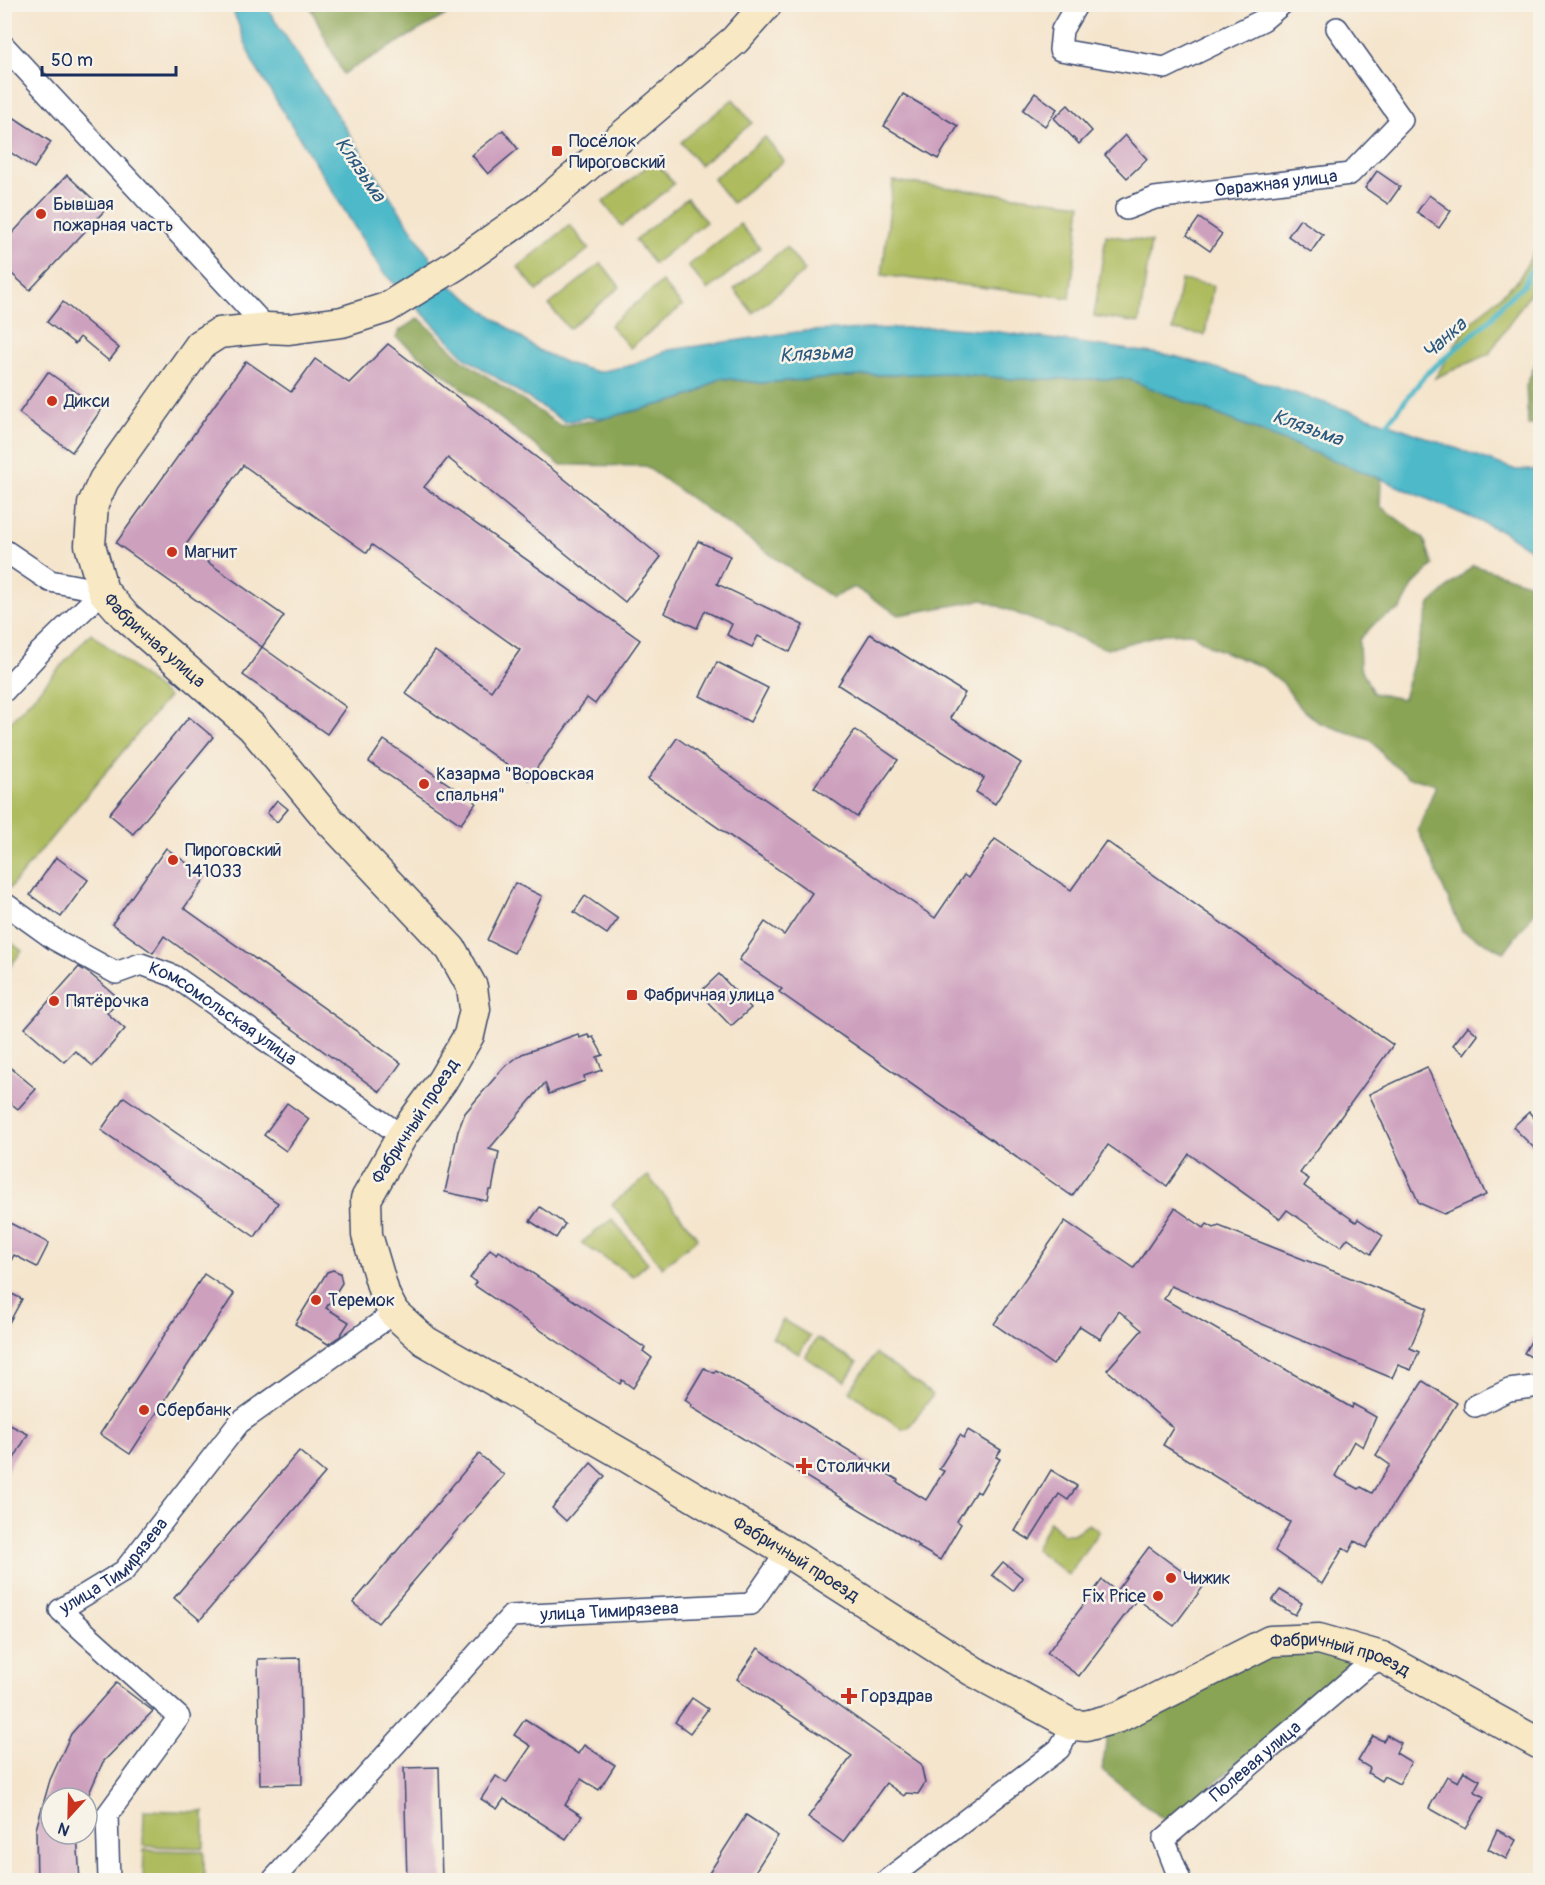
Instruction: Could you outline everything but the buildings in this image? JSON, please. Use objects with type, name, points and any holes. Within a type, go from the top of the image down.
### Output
[{"type":"street","name":"Фабричная улица","points":[[471,987],[451,949],[328,819],[252,727],[124,615],[103,591],[90,545],[93,504],[104,480],[200,345],[219,333],[267,327],[289,329],[342,322],[386,308],[456,265],[539,207],[735,40],[767,4]]},
{"type":"street","points":[[1077,4],[1062,30],[1060,50],[1166,68],[1263,20],[1282,4]]},
{"type":"street","name":"Овражная улица","points":[[1126,209],[1155,198],[1350,174],[1402,120],[1337,28]]},
{"type":"street","points":[[4,46],[267,327]]},
{"type":"street","points":[[4,550],[50,581],[103,591]]},
{"type":"street","points":[[4,691],[41,651],[103,591]]},
{"type":"street","name":"Комсомольская улица","points":[[4,903],[54,939],[116,973],[141,964],[174,976],[402,1136]]},
{"type":"street","name":"Фабричный проезд","points":[[471,987],[475,1010],[469,1035],[442,1081],[402,1136],[366,1199],[367,1235],[385,1296],[394,1313],[425,1341],[787,1552],[964,1666],[1073,1725],[1086,1726],[1119,1717],[1270,1641],[1320,1639],[1382,1657],[1540,1744]]},
{"type":"street","name":"улица Тимирязева","points":[[109,1881],[107,1815],[179,1717],[60,1610],[124,1571],[239,1423],[394,1313]]},
{"type":"street","points":[[1475,1406],[1509,1390],[1540,1386]]},
{"type":"street","name":"улица Тимирязева","points":[[273,1881],[511,1616],[751,1604],[787,1552]]},
{"type":"street","name":"Полевая улица","points":[[1180,1881],[1164,1839],[1362,1670],[1382,1657]]},
{"type":"street","points":[[888,1881],[1059,1749],[1073,1725]]},
{"type":"green space","points":[[309,5],[463,5],[343,74]]},
{"type":"green space","points":[[733,99],[752,123],[700,165],[681,142]]},
{"type":"green space","points":[[765,137],[784,161],[732,203],[713,179]]},
{"type":"green space","points":[[655,160],[674,184],[622,226],[603,202]]},
{"type":"green space","points":[[893,181],[1081,204],[1070,298],[882,275]]},
{"type":"green space","points":[[687,198],[706,222],[654,264],[635,240]]},
{"type":"green space","points":[[740,224],[760,248],[708,290],[688,266]]},
{"type":"green space","points":[[570,225],[589,249],[537,291],[518,267]]},
{"type":"green space","points":[[1106,235],[1151,242],[1139,323],[1094,316]]},
{"type":"green space","points":[[1540,240],[1540,278],[1489,354],[1435,378],[1466,327],[1519,279]]},
{"type":"green space","points":[[786,247],[805,271],[753,313],[734,289]]},
{"type":"green space","points":[[601,263],[620,287],[569,329],[549,305]]},
{"type":"green space","points":[[1181,280],[1213,285],[1205,335],[1173,330]]},
{"type":"green space","points":[[662,282],[682,306],[630,348],[610,325]]},
{"type":"green space","points":[[419,318],[464,361],[561,426],[606,418],[674,401],[695,394],[720,378],[761,383],[874,375],[950,373],[1013,379],[1128,379],[1381,479],[1380,506],[1424,539],[1433,565],[1414,584],[1401,609],[1377,621],[1359,640],[1360,666],[1373,693],[1403,699],[1430,604],[1473,565],[1540,587],[1540,905],[1504,952],[1462,931],[1418,830],[1436,785],[1409,777],[1388,761],[1372,741],[1318,722],[1298,705],[1283,683],[1262,667],[1212,647],[1191,633],[1163,634],[1107,649],[983,600],[899,615],[854,587],[832,598],[645,466],[560,465],[396,337],[400,330]]},
{"type":"green space","points":[[1540,353],[1540,425],[1528,425],[1526,386]]},
{"type":"green space","points":[[91,633],[168,697],[10,888],[4,884],[5,728]]},
{"type":"green space","points":[[5,938],[22,951],[5,973]]},
{"type":"green space","points":[[648,1176],[698,1238],[662,1267],[612,1204]]},
{"type":"green space","points":[[612,1219],[648,1263],[633,1276],[581,1243]]},
{"type":"green space","points":[[783,1320],[810,1336],[799,1354],[772,1338]]},
{"type":"green space","points":[[817,1338],[857,1363],[845,1382],[805,1357]]},
{"type":"green space","points":[[876,1354],[933,1395],[908,1428],[902,1429],[849,1391]]},
{"type":"green space","points":[[1050,1521],[1063,1534],[1073,1534],[1089,1524],[1099,1531],[1068,1575],[1035,1549]]},
{"type":"green space","points":[[1275,1648],[1361,1657],[1168,1823],[1102,1770],[1107,1736]]},
{"type":"green space","points":[[144,1810],[204,1812],[204,1848],[143,1846]]},
{"type":"green space","points":[[144,1850],[204,1851],[204,1880],[143,1880]]},
{"type":"water","name":"Клязьма","points":[[231,5],[265,5],[446,282],[538,350],[569,364],[598,372],[628,366],[669,350],[804,331],[938,327],[992,331],[1174,356],[1378,420],[1516,470],[1540,470],[1540,570],[1538,554],[1502,531],[1381,479],[1128,379],[1013,379],[950,373],[874,375],[761,383],[720,378],[695,394],[674,401],[606,418],[588,417],[565,422],[466,358],[382,271],[253,63]]},
{"type":"waterway","name":"Чанка","points":[[1383,429],[1426,374],[1492,318],[1504,302],[1523,286],[1540,253]]},
{"type":"place","name":"Посёлок Пироговский","points":[[557,151]]},
{"type":"place","name":"Бывшая пожарная часть","points":[[41,214]]},
{"type":"place","name":"Дикси","points":[[52,401]]},
{"type":"place","name":"Магнит","points":[[172,552]]},
{"type":"place","name":"Казарма \"Воровская спальня\"","points":[[424,784]]},
{"type":"place","name":"Пироговский 141033","points":[[173,860]]},
{"type":"place","name":"Фабричная улица","points":[[632,995]]},
{"type":"place","name":"Пятёрочка","points":[[54,1001]]},
{"type":"place","name":"Теремок","points":[[316,1300]]},
{"type":"place","name":"Сбербанк","points":[[144,1410]]},
{"type":"place","name":"Столички","points":[[804,1466]]},
{"type":"place","name":"Чижик","points":[[1171,1578]]},
{"type":"place","name":"Fix Price","points":[[1158,1596]]},
{"type":"place","name":"Горздрав","points":[[849,1696]]}]
